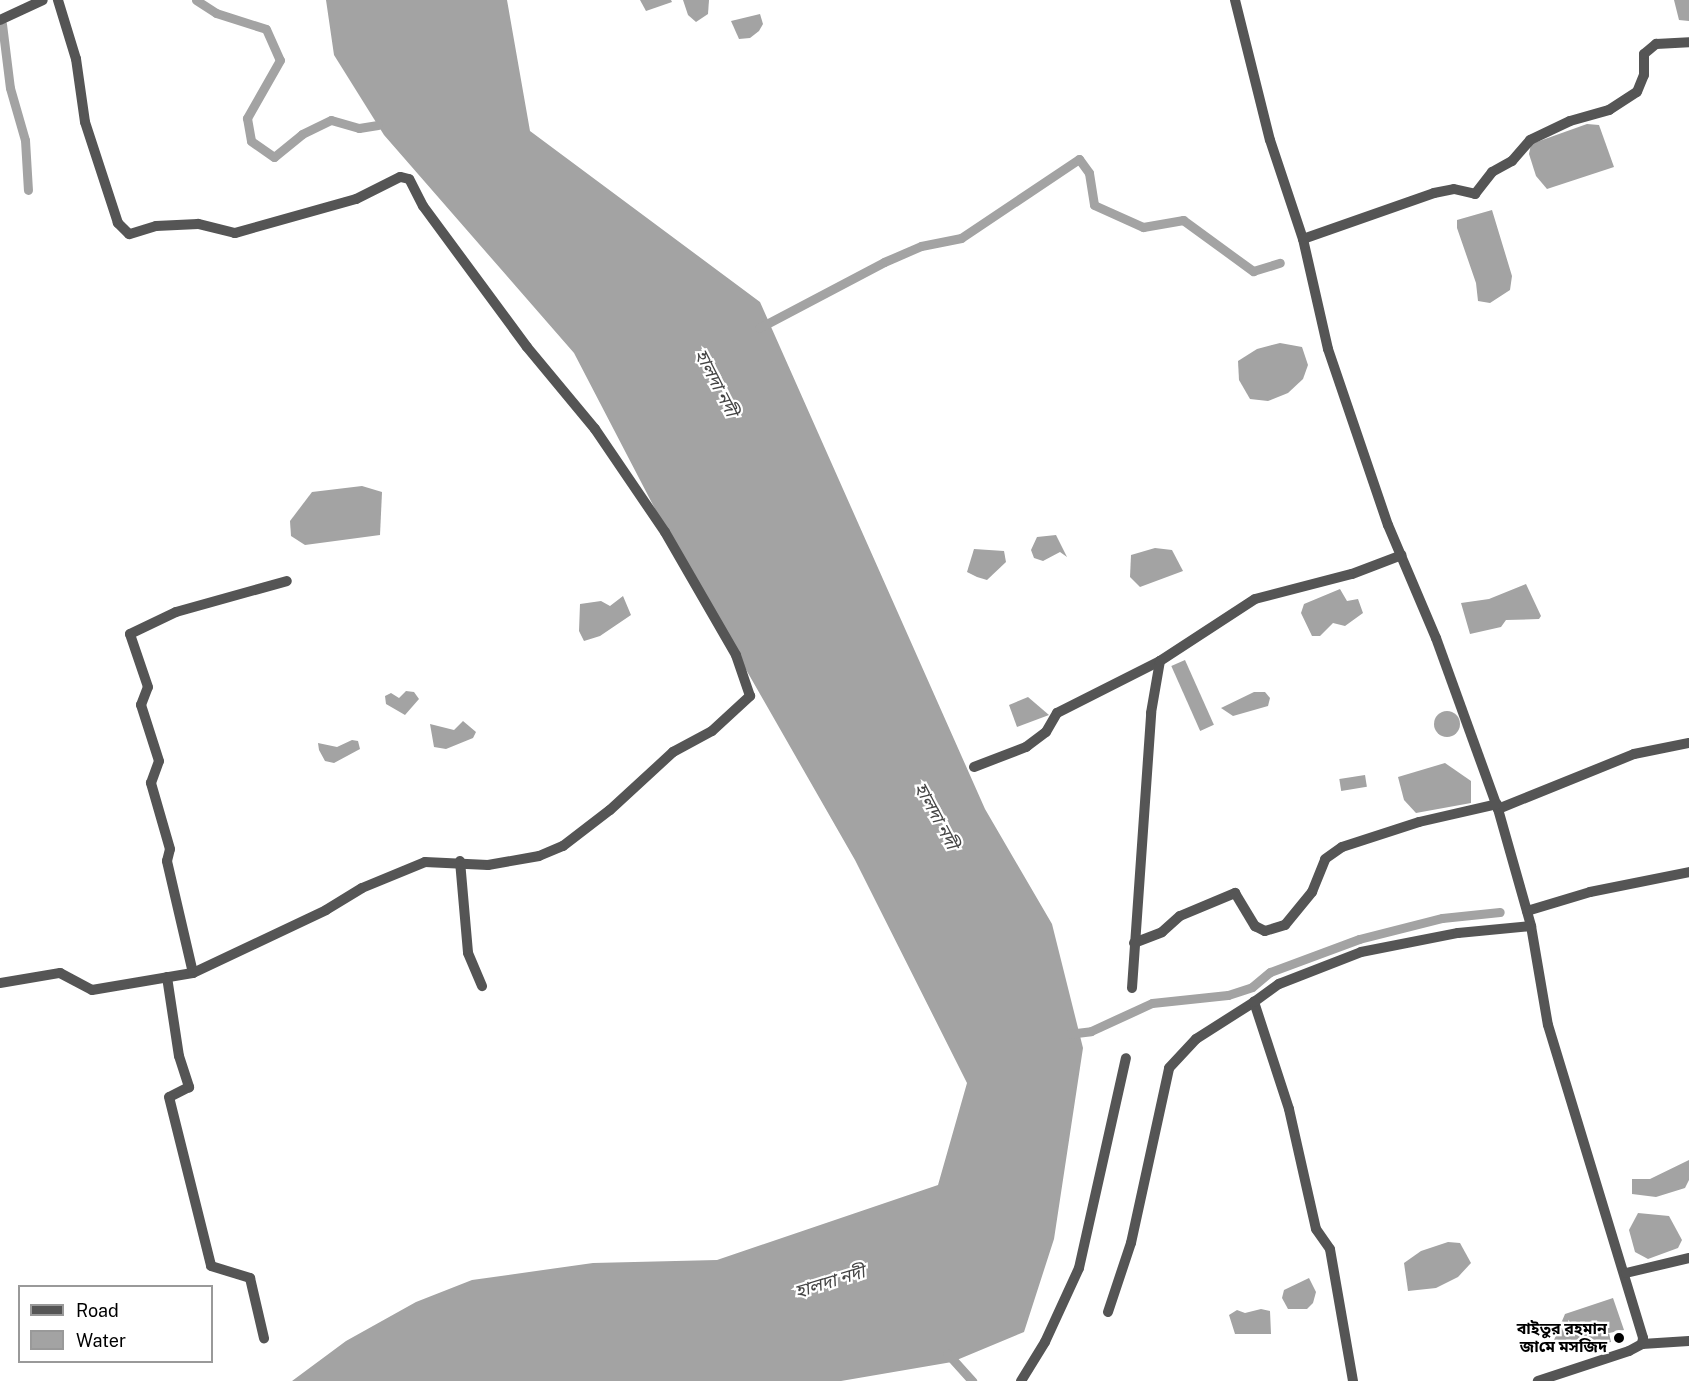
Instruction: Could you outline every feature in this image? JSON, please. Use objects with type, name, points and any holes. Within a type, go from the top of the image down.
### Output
[{"type":"street","points":[[0,20],[44,0]]},
{"type":"street","points":[[0,983],[60,973],[92,990],[193,973],[326,910],[362,888],[425,862],[460,861],[488,865],[538,856],[563,846],[610,810],[673,752],[712,731],[736,713],[750,696],[750,689],[736,655],[665,532],[595,429],[527,347],[423,206],[409,179],[400,177],[356,199],[236,233],[198,224],[156,226],[129,234],[118,223],[85,122],[76,59],[58,0]]},
{"type":"street","points":[[1235,0],[1270,140],[1304,239],[1328,349],[1402,555],[1497,806],[1531,926],[1548,1025],[1626,1273],[1642,1344]]},
{"type":"street","points":[[1304,239],[1434,193],[1454,189],[1475,194],[1492,172],[1512,161],[1530,141],[1570,121],[1609,110],[1637,92],[1644,75],[1644,54],[1656,44],[1689,42]]},
{"type":"street","points":[[974,767],[1026,747],[1046,732],[1057,713],[1160,661],[1256,599],[1352,574],[1402,555]]},
{"type":"street","points":[[193,973],[167,861],[170,849],[151,783],[159,761],[141,705],[148,687],[130,634],[176,612],[287,580]]},
{"type":"street","points":[[1132,988],[1151,713],[1160,661]]},
{"type":"street","points":[[1134,943],[1162,932],[1180,916],[1234,893],[1255,926],[1265,931],[1285,925],[1312,892],[1324,859],[1342,847],[1419,822],[1497,806],[1634,754],[1689,743]]},
{"type":"street","points":[[460,861],[468,953],[482,986]]},
{"type":"street","points":[[1527,911],[1590,892],[1689,872]]},
{"type":"street","points":[[1108,1312],[1131,1243],[1169,1068],[1196,1040],[1279,984],[1361,952],[1458,933],[1531,926]]},
{"type":"street","points":[[167,977],[179,1056],[189,1087],[169,1097],[211,1266],[250,1278],[264,1338]]},
{"type":"street","points":[[1254,1002],[1289,1109],[1316,1229],[1330,1249],[1353,1381]]},
{"type":"street","points":[[1021,1381],[1045,1342],[1078,1268],[1126,1058]]},
{"type":"street","points":[[1626,1273],[1689,1258]]},
{"type":"street","points":[[1538,1381],[1642,1344],[1689,1341]]},
{"type":"water","name":"হালদা নদী","points":[[326,0],[507,0],[530,131],[760,302],[985,809],[1052,924],[1083,1048],[1054,1239],[1024,1332],[952,1362],[841,1381],[292,1381],[346,1341],[416,1302],[472,1280],[593,1263],[717,1260],[938,1185],[967,1083],[855,860],[666,530],[574,353],[384,135],[334,55]]},
{"type":"water","points":[[640,0],[671,0],[672,2],[646,11]]},
{"type":"water","points":[[683,0],[709,0],[708,14],[696,22],[688,15]]},
{"type":"water","points":[[1674,0],[1689,0],[1689,21],[1679,20]]},
{"type":"water","points":[[760,14],[763,24],[759,31],[750,38],[739,39],[731,21]]},
{"type":"water","points":[[1587,124],[1599,125],[1614,167],[1547,189],[1536,176],[1529,154],[1531,144]]},
{"type":"water","points":[[1492,210],[1512,276],[1510,290],[1490,303],[1478,301],[1476,283],[1457,228],[1457,220]]},
{"type":"water","points":[[1280,343],[1302,347],[1308,365],[1303,379],[1288,393],[1268,401],[1250,399],[1239,380],[1238,361],[1257,349]]},
{"type":"water","points":[[362,486],[382,492],[380,535],[305,545],[291,536],[290,521],[312,492]]},
{"type":"water","points":[[1056,535],[1067,557],[1060,552],[1043,561],[1034,558],[1031,550],[1037,537]]},
{"type":"water","points":[[1155,548],[1172,550],[1183,571],[1140,587],[1130,577],[1131,555]]},
{"type":"water","points":[[974,549],[1004,551],[1006,562],[987,580],[977,577],[967,572]]},
{"type":"water","points":[[1526,584],[1541,616],[1539,619],[1506,620],[1501,627],[1470,634],[1461,603],[1489,599]]},
{"type":"water","points":[[1340,589],[1347,601],[1358,599],[1363,613],[1345,626],[1333,623],[1320,636],[1312,636],[1301,613],[1304,604]]},
{"type":"water","points":[[623,596],[631,615],[600,636],[584,641],[579,631],[580,604],[601,601],[610,606]]},
{"type":"water","points":[[1185,660],[1214,725],[1200,731],[1171,666]]},
{"type":"water","points":[[406,691],[414,692],[419,699],[405,715],[386,704],[385,696],[391,693],[399,698]]},
{"type":"water","points":[[1254,692],[1265,692],[1270,698],[1268,706],[1233,716],[1221,708]]},
{"type":"water","points":[[1028,697],[1049,715],[1017,727],[1009,705]]},
{"type":"water","points":[[1447,711],[1456,715],[1460,724],[1456,733],[1447,737],[1438,733],[1434,724],[1438,715]]},
{"type":"water","points":[[463,721],[476,732],[473,738],[446,749],[434,747],[430,724],[454,730]]},
{"type":"water","points":[[352,740],[358,741],[360,749],[334,763],[325,761],[319,750],[318,743],[337,747]]},
{"type":"water","points":[[1445,763],[1471,781],[1471,803],[1416,813],[1404,800],[1398,777]]},
{"type":"water","points":[[1365,775],[1367,787],[1341,791],[1339,779]]},
{"type":"water","points":[[1689,1160],[1689,1180],[1685,1188],[1656,1197],[1632,1194],[1632,1179],[1650,1179]]},
{"type":"water","points":[[1638,1213],[1669,1216],[1682,1240],[1678,1248],[1648,1259],[1635,1252],[1629,1230]]},
{"type":"water","points":[[1448,1242],[1460,1243],[1471,1263],[1458,1277],[1436,1288],[1408,1291],[1404,1263],[1421,1251]]},
{"type":"water","points":[[1309,1278],[1316,1292],[1313,1303],[1307,1309],[1288,1309],[1282,1298],[1284,1290]]},
{"type":"water","points":[[1613,1298],[1624,1330],[1609,1333],[1611,1342],[1568,1350],[1560,1348],[1554,1340],[1565,1314]]},
{"type":"water","points":[[1261,1309],[1270,1311],[1271,1334],[1235,1334],[1229,1315],[1237,1310],[1245,1313]]},
{"type":"waterway","points":[[196,0],[216,13],[266,29],[280,60],[247,118],[251,141],[274,157],[302,134],[331,120],[359,128],[378,125]]},
{"type":"waterway","points":[[2,24],[10,88],[25,140],[28,190]]},
{"type":"waterway","points":[[759,328],[884,262],[921,246],[961,238],[1079,159],[1089,173],[1094,205],[1143,227],[1183,220],[1253,271],[1280,263]]},
{"type":"waterway","points":[[1068,1034],[1091,1031],[1152,1003],[1228,995],[1252,987],[1270,972],[1359,939],[1442,918],[1500,912]]},
{"type":"waterway","points":[[947,1353],[972,1381]]},
{"type":"place","name":"বাইতুর রহমান জা‌মে মস‌জিদ","points":[[1619,1338]]}]
